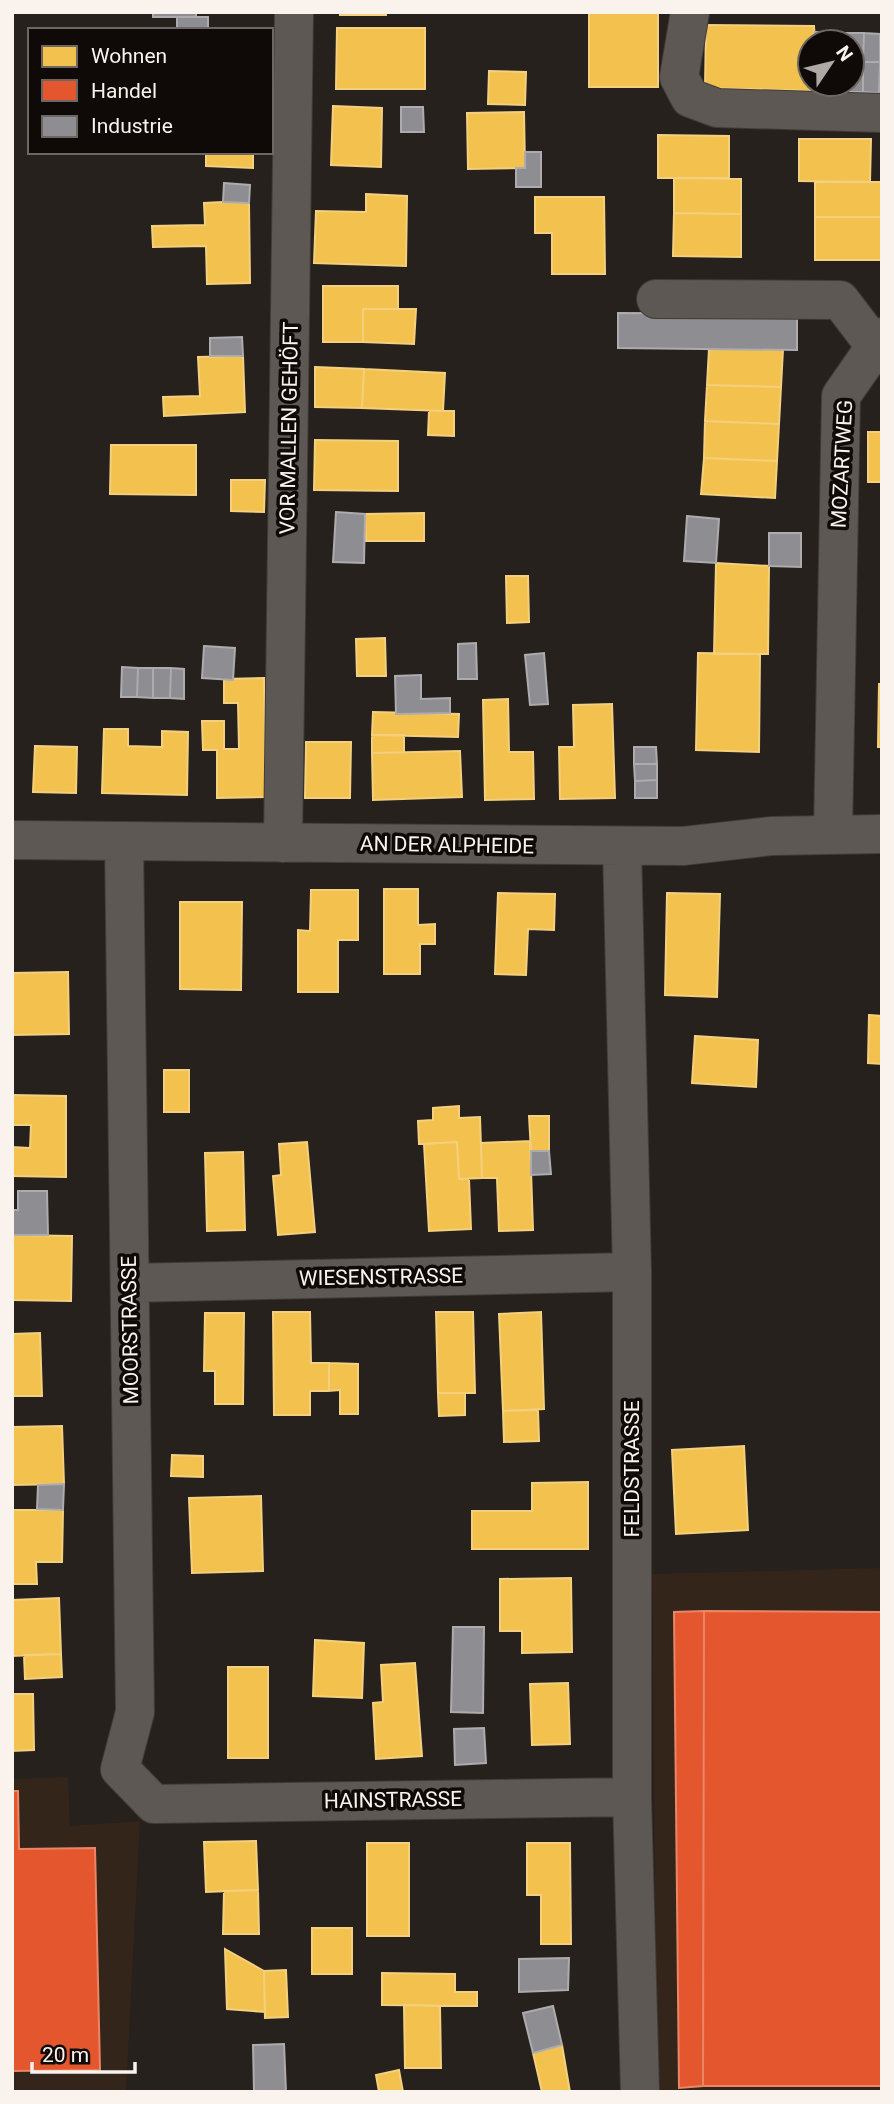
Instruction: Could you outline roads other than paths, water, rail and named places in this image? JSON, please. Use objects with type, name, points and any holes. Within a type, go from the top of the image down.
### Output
[{"type":"street","name":"VOR MALLEN GEHÖFT","points":[[283,843],[294,12]]},
{"type":"street","points":[[690,12],[680,77],[690,98],[717,108],[882,113]]},
{"type":"street","name":"MOZARTWEG","points":[[656,299],[839,300],[880,346],[841,396],[833,833]]},
{"type":"street","name":"AN DER ALPHEIDE","points":[[12,840],[622,847],[683,846],[771,836],[882,834]]},
{"type":"street","name":"MOORSTRASSE","points":[[124,841],[135,1712],[120,1769],[154,1804]]},
{"type":"street","name":"FELDSTRASSE","points":[[622,847],[632,1272],[632,1797],[640,2092]]},
{"type":"street","name":"WIESENSTRASSE","points":[[130,1283],[632,1272]]},
{"type":"street","name":"HAINSTRASSE","points":[[154,1804],[632,1797]]}]
